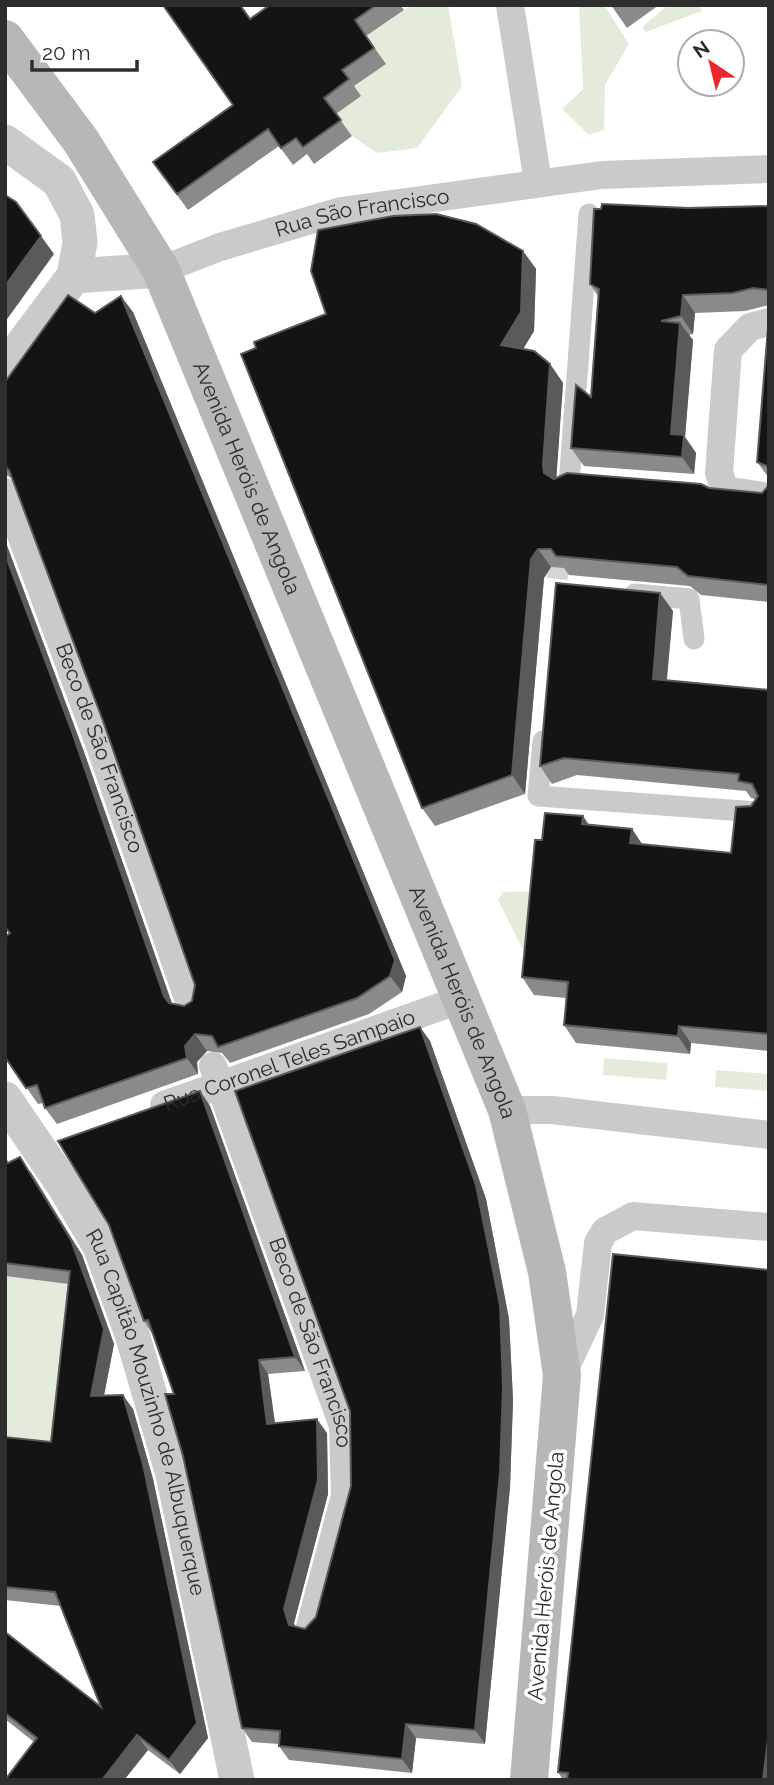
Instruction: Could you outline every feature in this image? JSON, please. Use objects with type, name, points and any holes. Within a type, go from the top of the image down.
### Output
[{"type":"main road","name":"Avenida Heróis de Angola","points":[[5,38],[81,141],[161,270],[507,1110],[547,1272],[562,1375],[529,1780]]},
{"type":"street","points":[[510,5],[538,182]]},
{"type":"street","points":[[5,142],[45,168],[68,194],[79,229],[74,276],[5,368]]},
{"type":"street","name":"Rua São Francisco","points":[[74,276],[161,270],[220,247],[341,211],[538,182],[661,171],[769,169]]},
{"type":"street","points":[[576,481],[589,214]]},
{"type":"street","points":[[769,323],[750,327],[728,350],[719,473],[711,489],[769,497]]},
{"type":"street","name":"Beco de São Francisco","points":[[5,492],[99,743],[191,1007]]},
{"type":"street","points":[[608,592],[689,599],[694,639]]},
{"type":"street","points":[[545,718],[538,796],[757,812]]},
{"type":"street","name":"Rua Coronel Teles Sampaio","points":[[142,1112],[216,1075],[462,999]]},
{"type":"street","name":"Beco de São Francisco","points":[[216,1075],[343,1426],[345,1496],[310,1627]]},
{"type":"street","name":"Rua Capitão Mouzinho de Albuquerque","points":[[5,1099],[52,1144],[100,1246],[132,1334],[173,1474],[235,1765]]},
{"type":"street","points":[[507,1110],[552,1110],[769,1135]]},
{"type":"street","points":[[562,1375],[590,1315],[598,1243],[617,1222],[633,1216],[769,1227]]},
{"type":"green space","points":[[412,5],[448,5],[462,86],[417,148],[377,153],[352,136],[336,114],[360,96],[353,87],[385,64],[366,36]]},
{"type":"green space","points":[[579,5],[604,5],[629,44],[605,85],[604,130],[589,135],[562,109],[583,89]]},
{"type":"green space","points":[[668,5],[698,5],[702,11],[646,32],[642,27]]},
{"type":"green space","points":[[503,892],[530,893],[526,948],[522,948],[498,900]]},
{"type":"green space","points":[[604,1058],[668,1063],[666,1080],[603,1075]]},
{"type":"green space","points":[[716,1070],[769,1074],[769,1091],[715,1087]]},
{"type":"green space","points":[[5,1276],[80,1286],[61,1457],[5,1451]]},
{"type":"building","points":[[163,5],[240,5],[250,19],[270,5],[376,5],[355,20],[374,48],[342,70],[349,79],[324,98],[341,120],[303,147],[296,138],[281,148],[268,129],[177,194],[153,162],[233,105]]},
{"type":"building","points":[[5,195],[16,202],[41,236],[5,286]]},
{"type":"building","points":[[602,204],[688,208],[769,206],[769,290],[753,288],[733,293],[683,295],[681,316],[661,321],[680,323],[671,434],[684,435],[682,457],[571,448],[576,385],[591,397],[599,289],[590,284],[594,209],[601,209]]},
{"type":"building","points":[[436,214],[476,224],[523,251],[521,312],[501,345],[534,351],[550,364],[544,473],[554,479],[567,473],[701,484],[709,488],[762,493],[769,485],[769,585],[688,576],[677,567],[556,556],[551,549],[538,549],[531,559],[512,775],[422,808],[241,354],[256,348],[254,342],[326,314],[311,271],[318,230],[393,216]]},
{"type":"building","points":[[68,295],[95,313],[121,296],[395,960],[390,976],[357,998],[218,1047],[212,1036],[195,1034],[185,1046],[187,1058],[45,1108],[37,1085],[26,1088],[5,1057],[5,937],[10,933],[5,927],[5,554],[72,732],[164,996],[169,1003],[184,1006],[192,1001],[195,985],[103,721],[9,470],[5,466],[5,382]]},
{"type":"building","points":[[768,328],[769,471],[767,466],[757,462]]},
{"type":"building","points":[[556,583],[660,593],[653,679],[769,690],[769,1034],[679,1026],[678,1036],[564,1025],[568,982],[522,977],[535,840],[542,840],[545,813],[583,816],[582,824],[632,829],[630,843],[731,853],[736,807],[751,806],[758,796],[752,784],[738,781],[739,774],[564,758],[540,766]]},
{"type":"building","points":[[420,1027],[476,1185],[500,1305],[503,1386],[500,1473],[475,1730],[406,1724],[402,1759],[279,1746],[280,1731],[242,1728],[183,1456],[165,1394],[174,1394],[148,1320],[144,1321],[109,1225],[58,1141],[200,1091],[295,1357],[259,1360],[267,1424],[317,1419],[318,1480],[284,1609],[289,1625],[305,1629],[316,1617],[351,1486],[350,1411],[235,1091]]},
{"type":"building","points":[[20,1157],[71,1240],[104,1329],[91,1396],[123,1395],[143,1464],[197,1723],[169,1760],[137,1735],[102,1780],[5,1780],[37,1738],[5,1713],[5,1632],[101,1707],[55,1592],[5,1587],[5,1437],[51,1442],[70,1271],[5,1263],[5,1159],[8,1163]]},
{"type":"building","points":[[613,1254],[769,1270],[769,1731],[763,1780],[567,1780],[568,1773],[558,1772]]},
{"type":"tunnel","points":[[557,579],[562,539]]}]
